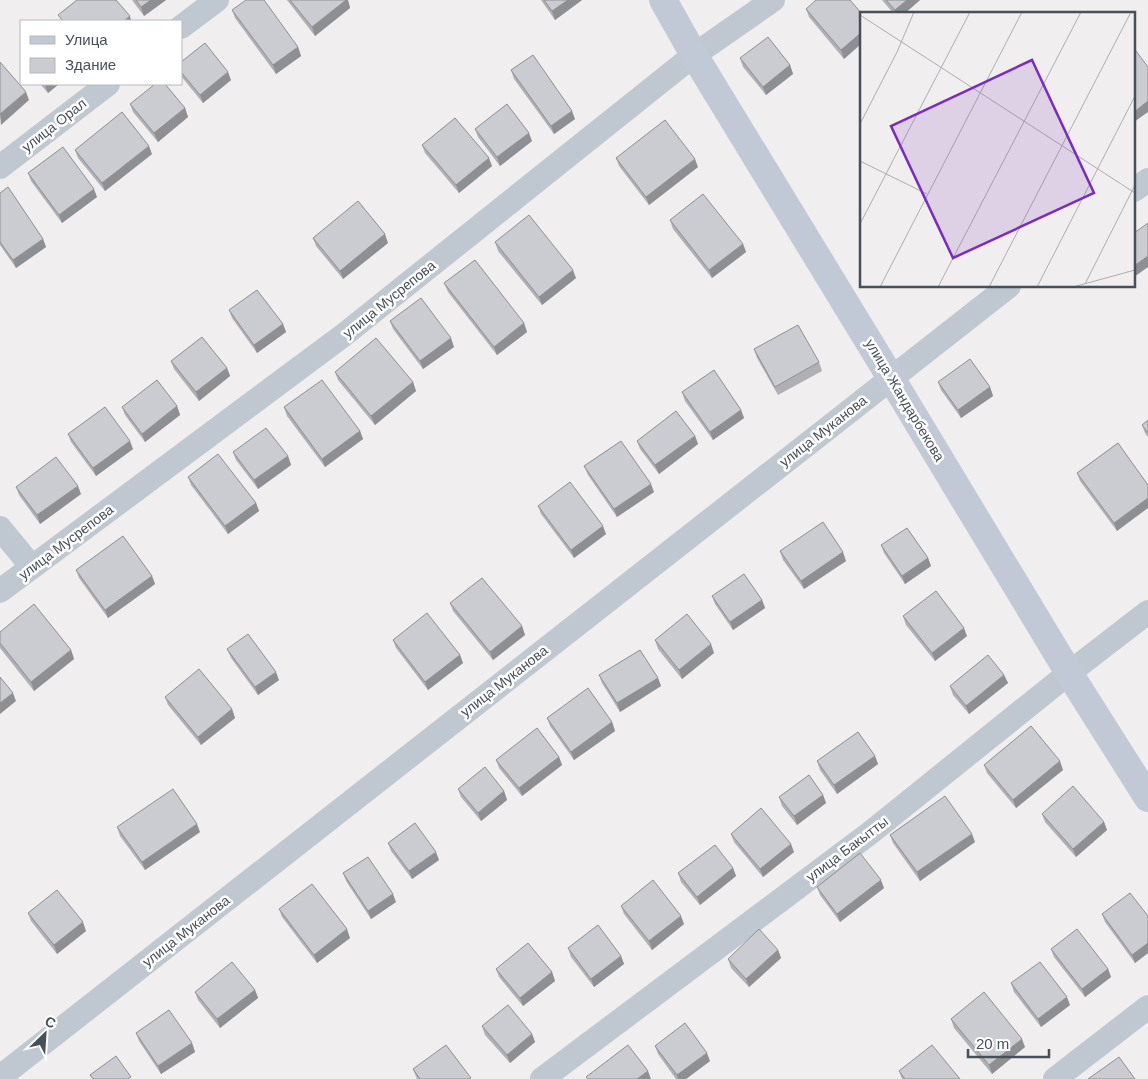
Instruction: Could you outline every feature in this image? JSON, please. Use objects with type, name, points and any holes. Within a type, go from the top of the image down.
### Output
[{"type":"street","points":[[182,26],[217,0]]},
{"type":"street","name":"улица Жандарбекова","points":[[663,0],[1069,673],[1148,798]]},
{"type":"street","name":"улица Мусрепова","points":[[0,591],[345,334],[694,54],[773,0]]},
{"type":"street","name":"улица Орал","points":[[0,167],[107,85]]},
{"type":"street","points":[[1136,189],[1148,180]]},
{"type":"street","name":"улица Муканова","points":[[0,1077],[1006,288]]},
{"type":"street","points":[[0,528],[32,567]]},
{"type":"street","name":"улица Бакытты","points":[[542,1079],[870,832],[1148,612]]},
{"type":"street","points":[[1055,1079],[1148,1007]]},
{"type":"building","points":[[77,0],[116,0],[130,16],[125,20],[62,20],[58,15]]},
{"type":"building","points":[[136,0],[151,0],[141,7]]},
{"type":"building","points":[[246,0],[264,0],[298,47],[273,65],[232,10]]},
{"type":"building","points":[[290,0],[346,0],[312,27]]},
{"type":"building","points":[[544,0],[568,0],[552,11]]},
{"type":"building","points":[[816,0],[850,0],[860,12],[860,34],[841,50],[806,9]]},
{"type":"building","points":[[886,0],[907,0],[895,10]]},
{"type":"building","points":[[768,37],[790,65],[763,87],[740,58]]},
{"type":"building","points":[[205,43],[228,72],[200,95],[182,73],[182,61]]},
{"type":"building","points":[[1136,51],[1148,67],[1148,101],[1136,110]]},
{"type":"building","points":[[533,55],[572,111],[551,126],[511,70]]},
{"type":"building","points":[[0,62],[26,92],[0,114]]},
{"type":"building","points":[[154,85],[166,85],[185,108],[154,133],[130,104]]},
{"type":"building","points":[[507,104],[529,133],[497,157],[475,129]]},
{"type":"building","points":[[122,112],[149,146],[102,183],[75,150]]},
{"type":"building","points":[[455,118],[489,158],[456,185],[422,145]]},
{"type":"building","points":[[665,120],[695,159],[646,197],[616,158]]},
{"type":"building","points":[[63,147],[94,189],[59,215],[28,173]]},
{"type":"building","points":[[8,187],[43,239],[13,260],[0,242],[0,193]]},
{"type":"building","points":[[703,194],[743,244],[709,270],[670,220]]},
{"type":"building","points":[[358,201],[385,234],[340,271],[313,238]]},
{"type":"building","points":[[529,215],[573,270],[539,297],[495,242]]},
{"type":"building","points":[[1148,223],[1148,256],[1136,265],[1136,232]]},
{"type":"building","points":[[475,260],[524,323],[494,347],[444,283]]},
{"type":"building","points":[[257,290],[283,324],[254,345],[229,310]]},
{"type":"building","points":[[421,298],[451,338],[420,361],[390,321]]},
{"type":"building","points":[[798,325],[819,362],[775,387],[754,349]]},
{"type":"building","points":[[202,337],[227,368],[196,392],[171,361]]},
{"type":"building","points":[[376,338],[413,382],[371,416],[335,372]]},
{"type":"building","points":[[970,359],[990,387],[958,410],[938,382]]},
{"type":"building","points":[[714,370],[741,410],[710,432],[682,392]]},
{"type":"building","points":[[157,380],[177,406],[142,434],[122,407]]},
{"type":"building","points":[[322,380],[360,431],[322,459],[284,407]]},
{"type":"building","points":[[105,407],[130,441],[93,468],[68,434]]},
{"type":"building","points":[[676,411],[695,436],[655,465],[637,441]]},
{"type":"building","points":[[1148,420],[1148,433],[1142,425]]},
{"type":"building","points":[[266,428],[288,456],[254,480],[233,452]]},
{"type":"building","points":[[621,441],[651,484],[614,509],[584,466]]},
{"type":"building","points":[[1118,443],[1148,485],[1148,498],[1114,523],[1077,473]]},
{"type":"building","points":[[218,454],[256,503],[225,526],[188,477]]},
{"type":"building","points":[[56,457],[78,486],[37,515],[16,487]]},
{"type":"building","points":[[570,482],[603,526],[571,550],[538,506]]},
{"type":"building","points":[[823,522],[843,552],[801,581],[780,551]]},
{"type":"building","points":[[907,528],[928,558],[902,576],[881,545]]},
{"type":"building","points":[[123,536],[152,576],[105,610],[76,570]]},
{"type":"building","points":[[744,574],[762,600],[730,622],[712,596]]},
{"type":"building","points":[[482,578],[522,626],[490,652],[450,603]]},
{"type":"building","points":[[936,591],[964,628],[932,653],[903,616]]},
{"type":"building","points":[[34,604],[71,650],[31,682],[0,643],[0,632]]},
{"type":"building","points":[[427,613],[460,655],[425,682],[393,640]]},
{"type":"building","points":[[687,614],[711,644],[679,670],[655,640]]},
{"type":"building","points":[[248,634],[276,672],[255,687],[227,649]]},
{"type":"building","points":[[640,650],[658,678],[617,703],[599,675]]},
{"type":"building","points":[[988,655],[1004,675],[966,706],[950,686]]},
{"type":"building","points":[[199,669],[232,709],[198,737],[165,697]]},
{"type":"building","points":[[0,677],[13,693],[0,703]]},
{"type":"building","points":[[588,688],[612,722],[571,752],[547,718]]},
{"type":"building","points":[[1031,726],[1060,761],[1013,800],[984,765]]},
{"type":"building","points":[[537,728],[559,757],[519,788],[496,760]]},
{"type":"building","points":[[858,732],[875,756],[834,785],[817,761]]},
{"type":"building","points":[[485,767],[504,791],[478,813],[458,789]]},
{"type":"building","points":[[809,775],[823,795],[794,816],[779,797]]},
{"type":"building","points":[[1073,786],[1104,822],[1073,849],[1042,814]]},
{"type":"building","points":[[173,789],[197,824],[142,862],[117,827]]},
{"type":"building","points":[[945,796],[972,834],[917,872],[890,835]]},
{"type":"building","points":[[761,808],[791,844],[760,869],[731,834]]},
{"type":"building","points":[[415,823],[436,852],[409,871],[388,843]]},
{"type":"building","points":[[715,845],[733,868],[697,897],[678,873]]},
{"type":"building","points":[[860,853],[881,880],[837,914],[817,887]]},
{"type":"building","points":[[368,857],[393,894],[368,911],[343,873]]},
{"type":"building","points":[[653,880],[681,916],[649,941],[621,906]]},
{"type":"building","points":[[312,884],[347,929],[314,955],[279,909]]},
{"type":"building","points":[[57,890],[83,922],[54,945],[28,913]]},
{"type":"building","points":[[1130,893],[1148,916],[1148,943],[1132,955],[1102,914]]},
{"type":"building","points":[[598,925],[621,956],[591,979],[568,948]]},
{"type":"building","points":[[759,929],[778,950],[746,979],[728,959]]},
{"type":"building","points":[[1077,929],[1108,969],[1082,989],[1051,949]]},
{"type":"building","points":[[528,943],[552,972],[520,998],[496,969]]},
{"type":"building","points":[[232,962],[255,990],[217,1019],[195,992]]},
{"type":"building","points":[[1040,962],[1067,997],[1038,1019],[1011,983]]},
{"type":"building","points":[[984,992],[1022,1039],[989,1065],[951,1019]]},
{"type":"building","points":[[508,1005],[532,1034],[507,1055],[482,1026]]},
{"type":"building","points":[[169,1010],[192,1043],[158,1066],[136,1033]]},
{"type":"building","points":[[685,1023],[707,1053],[677,1075],[655,1046]]},
{"type":"building","points":[[446,1045],[471,1078],[420,1079],[413,1069]]},
{"type":"building","points":[[628,1045],[648,1071],[637,1079],[588,1079],[586,1077]]},
{"type":"building","points":[[932,1045],[960,1079],[905,1079],[899,1071]]},
{"type":"building","points":[[116,1056],[131,1077],[128,1079],[93,1079],[90,1075]]},
{"type":"building","points":[[1119,1057],[1135,1079],[1088,1079]]}]
